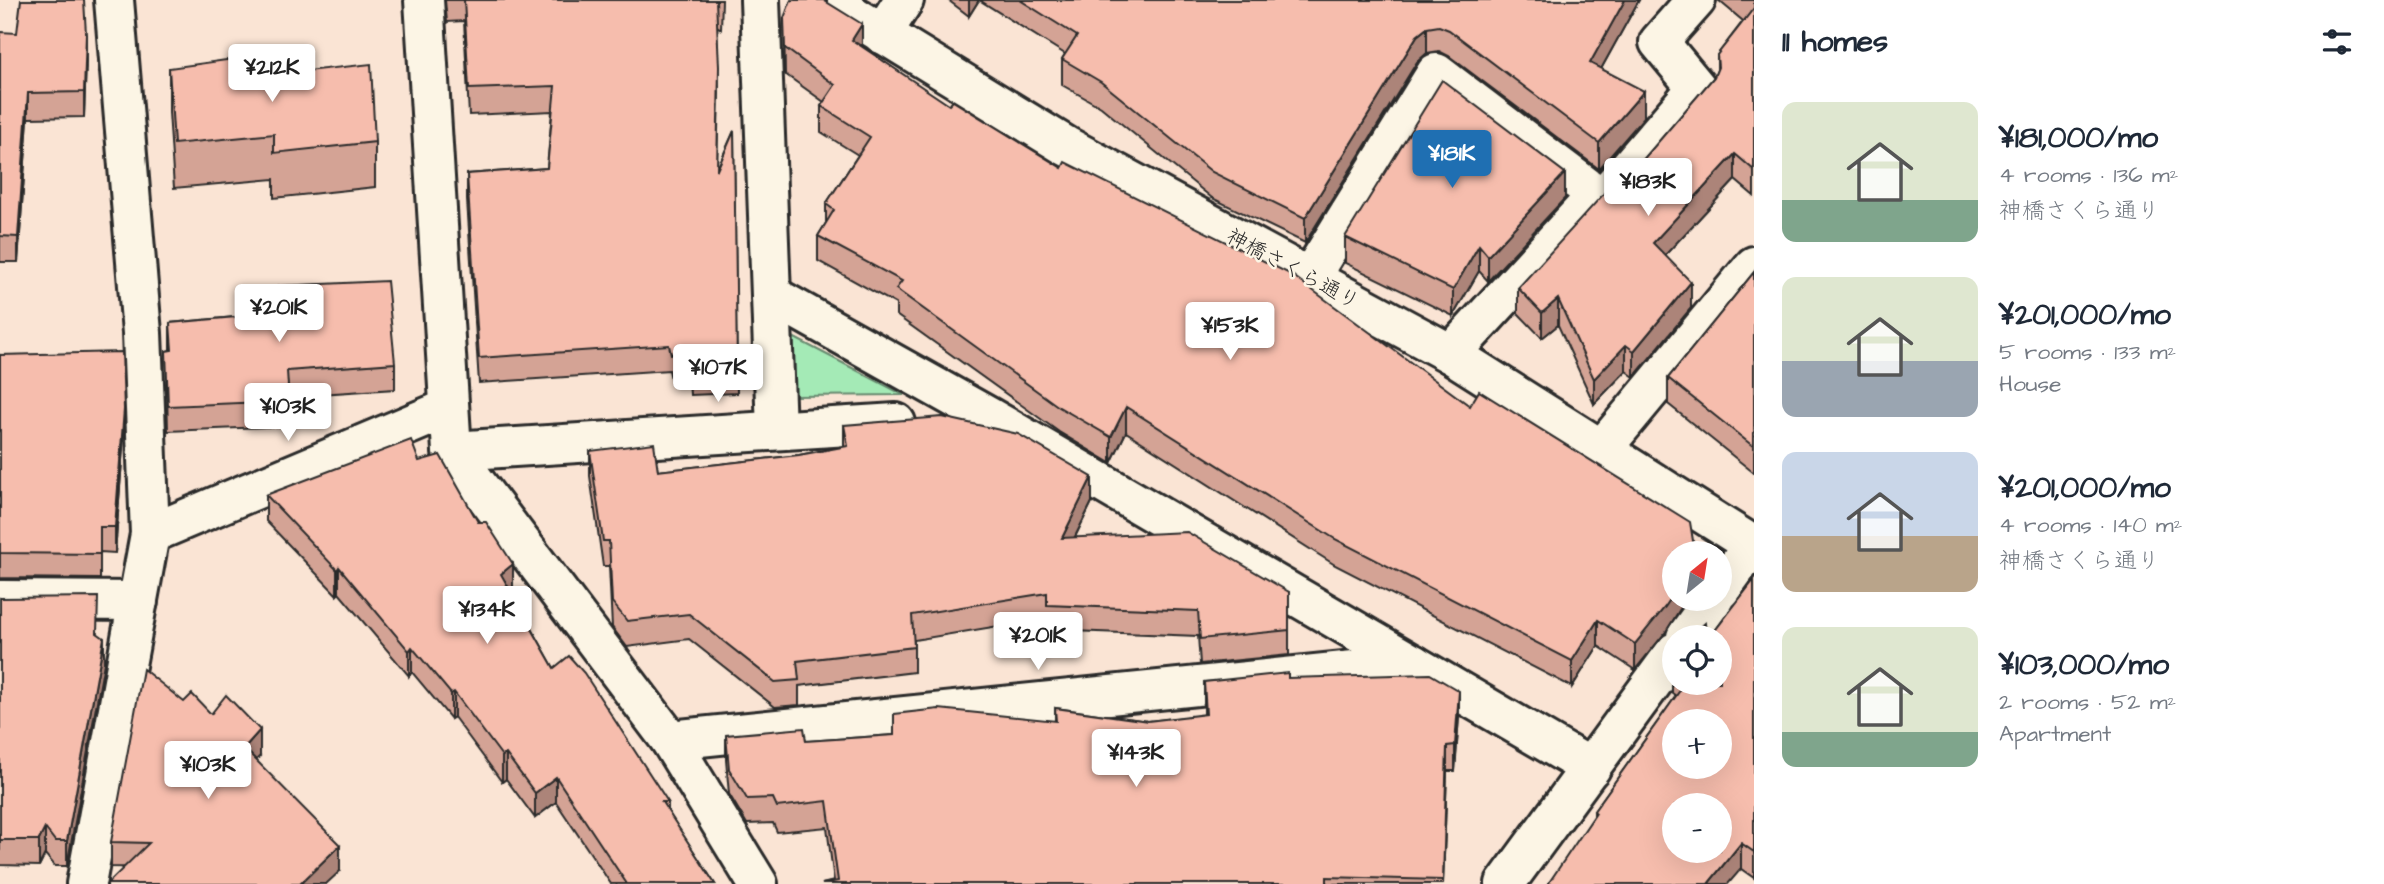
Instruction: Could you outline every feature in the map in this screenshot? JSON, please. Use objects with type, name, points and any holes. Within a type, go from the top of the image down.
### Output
[{"type":"street","points":[[86,884],[150,534],[142,332],[114,0]]},
{"type":"street","points":[[424,0],[452,451],[670,740],[758,884]]},
{"type":"street","points":[[760,0],[776,430]]},
{"type":"street","name":"神橋さくら通り","points":[[828,0],[1066,146],[1451,354],[1753,545]]},
{"type":"street","points":[[882,34],[904,0]]},
{"type":"street","points":[[1451,354],[1597,195],[1606,193],[1697,88],[1659,43],[1680,5]]},
{"type":"street","points":[[1310,277],[1436,74],[1597,195]]},
{"type":"street","points":[[1602,449],[1754,266]]},
{"type":"street","points":[[771,295],[989,417],[1591,768]]},
{"type":"street","points":[[150,534],[449,408]]},
{"type":"street","points":[[452,451],[989,417]]},
{"type":"street","points":[[1732,574],[1753,545]]},
{"type":"street","points":[[0,600],[138,601]]},
{"type":"street","points":[[670,740],[1413,664]]},
{"type":"street","points":[[1505,884],[1662,670]]},
{"type":"green space","points":[[787,334],[904,395],[792,396]]},
{"type":"building","points":[[21,0],[84,0],[86,34],[84,92],[28,93],[18,237],[0,236],[0,32],[17,33]]},
{"type":"building","points":[[464,0],[716,0],[719,67],[717,170],[734,131],[737,368],[690,369],[689,354],[671,354],[669,345],[479,358],[467,174],[547,168],[555,86],[469,89]]},
{"type":"building","points":[[791,0],[826,0],[862,24],[852,40],[949,105],[953,101],[1062,168],[1065,162],[1292,275],[1470,406],[1479,391],[1690,522],[1693,541],[1662,541],[1662,611],[1635,644],[1598,620],[1572,661],[1335,539],[1126,407],[1111,437],[1059,407],[896,289],[902,281],[818,236],[834,210],[826,204],[870,137],[821,106],[835,85],[785,48],[784,18]]},
{"type":"building","points":[[1020,0],[1625,0],[1590,63],[1644,91],[1599,143],[1449,30],[1439,26],[1427,28],[1417,36],[1305,218],[1212,172],[1101,82],[1062,59],[1077,36]]},
{"type":"building","points":[[1754,8],[1754,170],[1735,154],[1653,243],[1691,282],[1634,351],[1626,345],[1594,379],[1558,299],[1542,313],[1518,288],[1608,189],[1624,182],[1714,77],[1718,67],[1717,55]]},
{"type":"building","points":[[269,54],[269,75],[371,64],[375,142],[274,153],[274,134],[174,144],[169,68]]},
{"type":"building","points":[[1442,80],[1565,173],[1488,256],[1479,245],[1453,290],[1345,237]]},
{"type":"building","points":[[1754,272],[1754,447],[1668,378]]},
{"type":"building","points":[[387,281],[395,363],[287,371],[289,401],[168,406],[166,351],[172,350],[170,323],[281,313],[279,286]]},
{"type":"building","points":[[122,352],[124,409],[115,527],[100,527],[100,554],[0,553],[0,355]]},
{"type":"building","points":[[942,417],[1018,434],[1092,477],[1062,538],[1187,532],[1289,592],[1289,630],[1200,639],[1198,611],[1047,605],[1047,593],[912,615],[914,647],[797,661],[799,680],[775,682],[689,614],[627,621],[612,602],[609,541],[603,541],[590,451],[654,443],[658,471],[799,455],[848,446],[844,425]]},
{"type":"building","points":[[411,440],[419,461],[440,455],[478,522],[486,522],[513,564],[501,574],[554,668],[569,656],[584,673],[668,802],[662,802],[715,884],[627,884],[556,777],[535,793],[506,754],[502,756],[454,692],[451,694],[412,647],[409,651],[339,567],[337,570],[266,495]]},
{"type":"building","points":[[1754,580],[1754,852],[1741,843],[1732,854],[1732,793],[1662,793],[1662,863],[1725,863],[1708,884],[1548,884],[1596,813],[1594,811],[1662,716],[1662,779],[1732,779],[1732,709],[1667,709],[1677,695],[1732,695],[1732,625],[1719,625]]},
{"type":"building","points":[[98,597],[97,633],[104,638],[67,841],[55,841],[45,828],[39,840],[0,840],[0,598]]},
{"type":"building","points":[[143,669],[184,702],[192,694],[211,714],[226,695],[260,730],[244,748],[340,845],[300,884],[107,884],[149,843],[111,842]]},
{"type":"building","points":[[1288,673],[1288,678],[1430,674],[1459,691],[1455,745],[1447,746],[1443,880],[1327,877],[1327,884],[822,884],[838,881],[827,801],[777,807],[773,798],[747,799],[729,769],[726,735],[804,728],[806,741],[894,735],[894,714],[939,709],[1056,721],[1055,708],[1148,721],[1206,714],[1204,682]]}]
